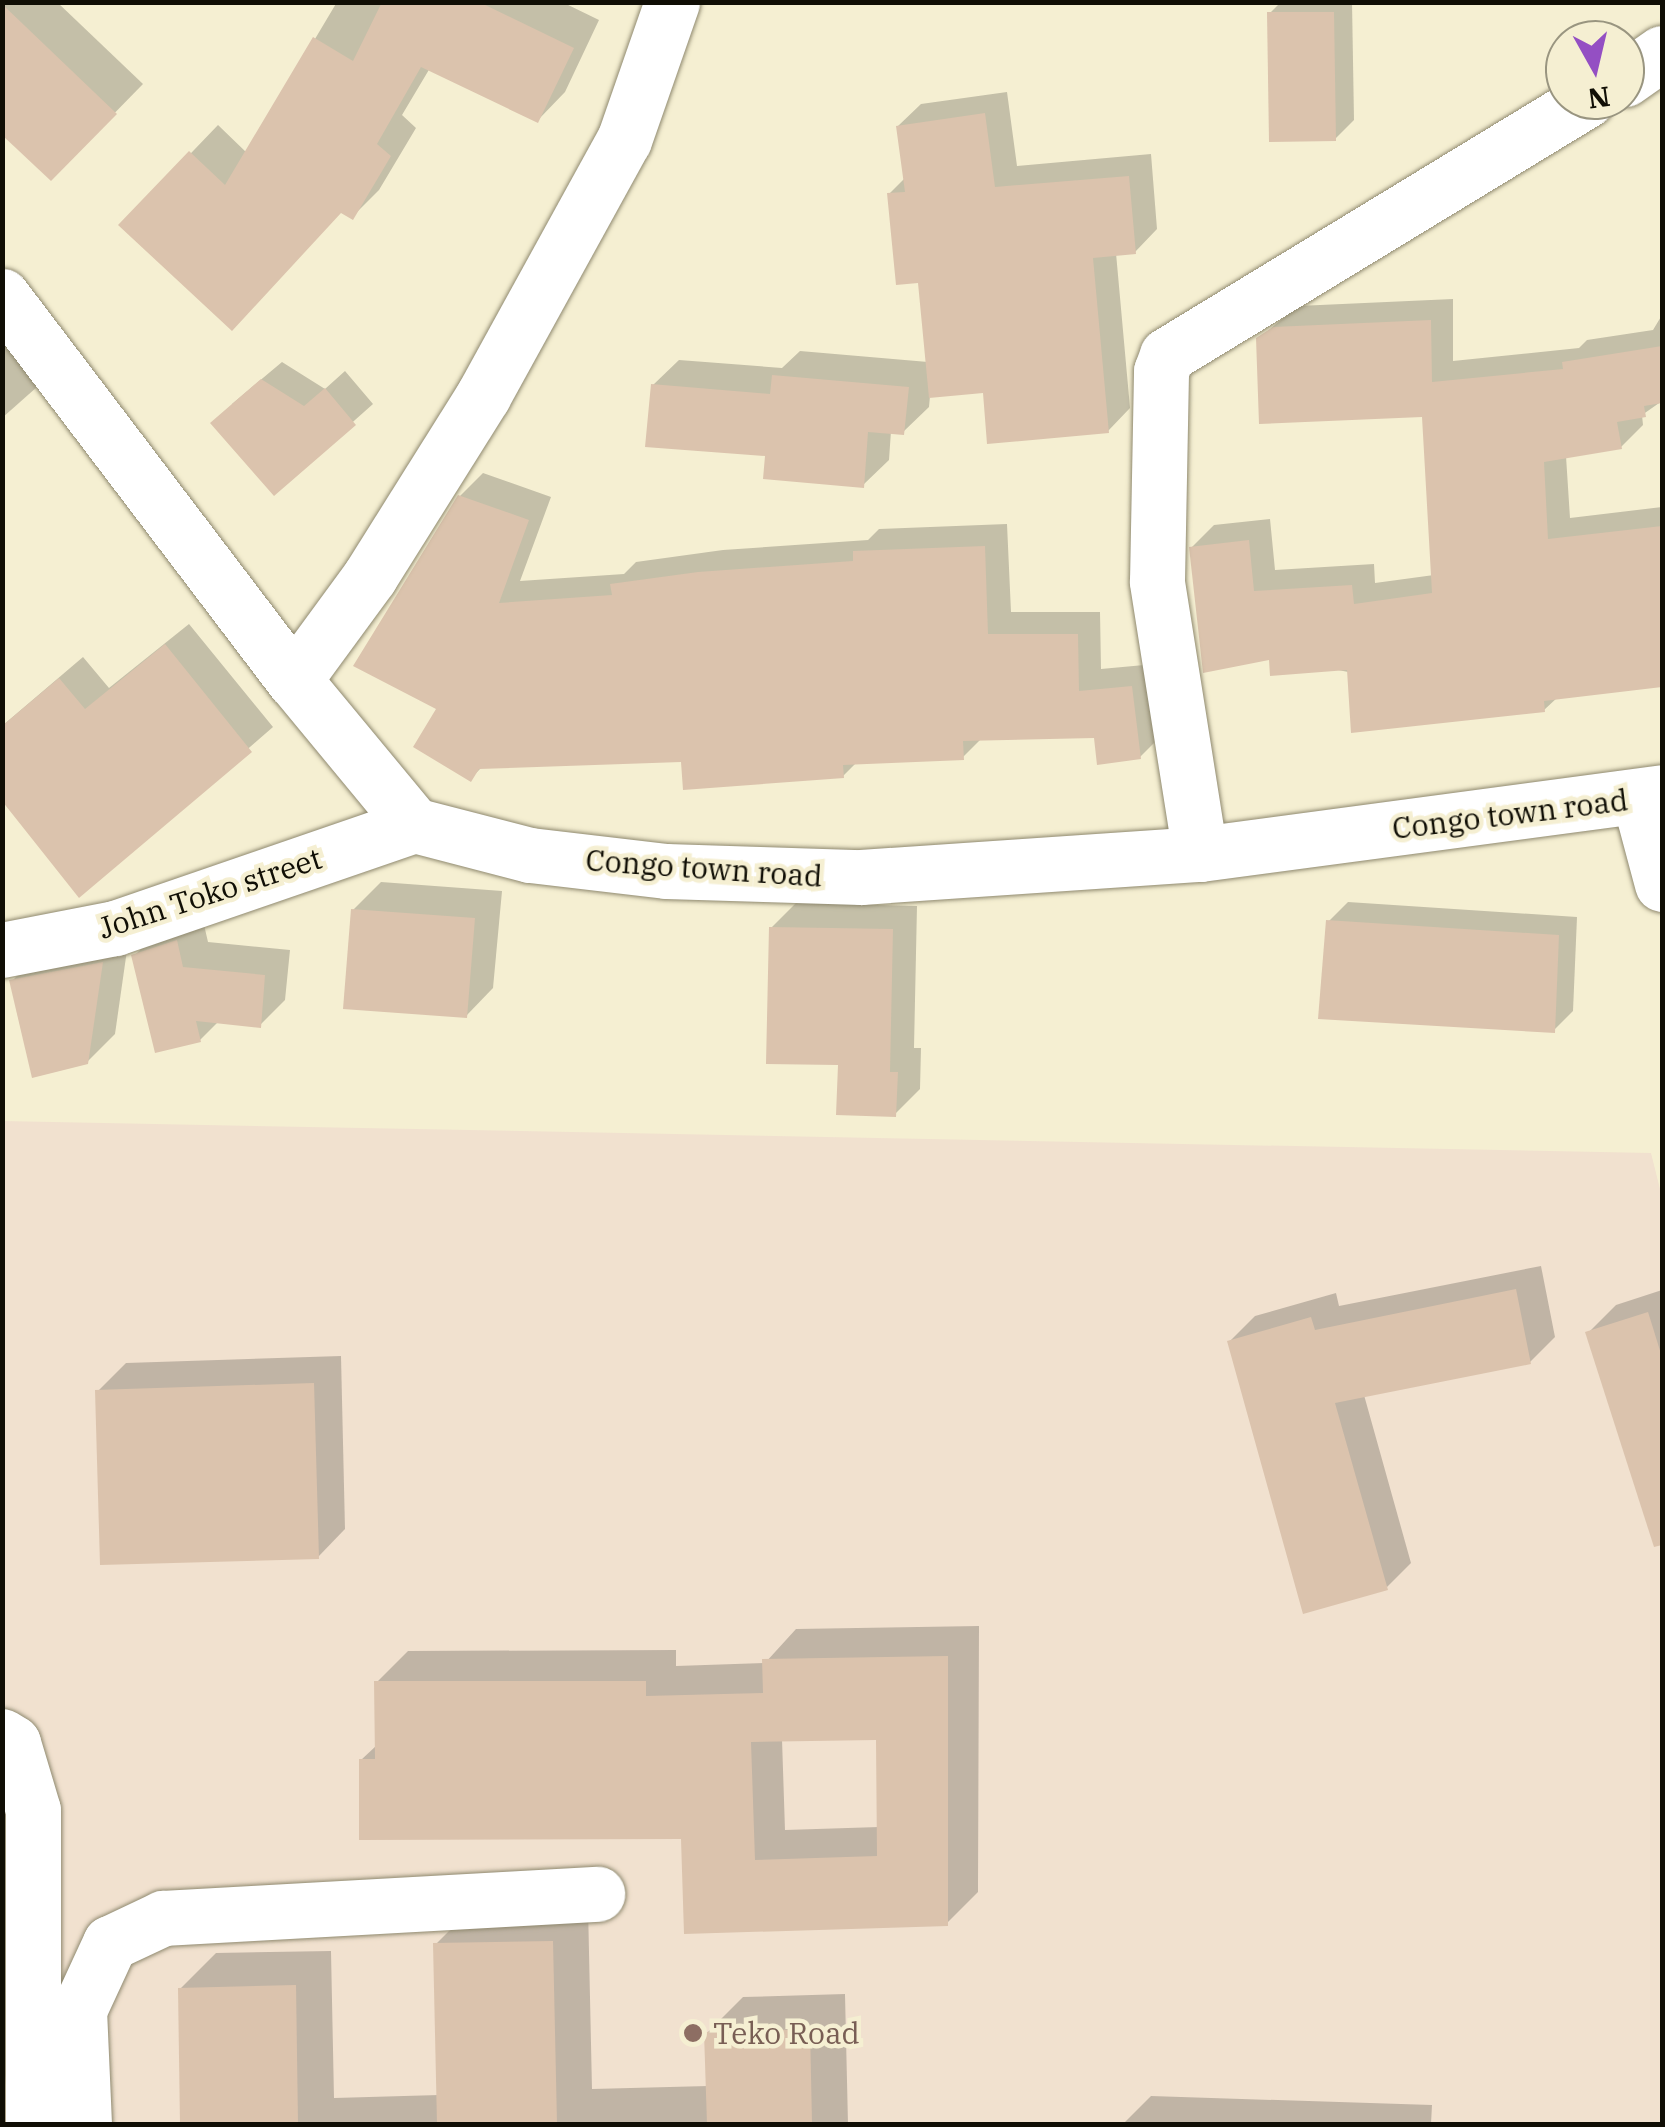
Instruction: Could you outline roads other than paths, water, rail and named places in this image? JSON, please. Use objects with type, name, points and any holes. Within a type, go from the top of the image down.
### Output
[{"type":"street","points":[[294,680],[370,576],[483,396],[624,140],[672,2]]},
{"type":"street","points":[[1200,854],[1157,581],[1161,371],[1167,355],[1554,120]]},
{"type":"street","points":[[2,296],[294,680],[414,825]]},
{"type":"street","name":"Congo town road","points":[[414,825],[530,855],[666,871],[862,877],[1200,854],[1651,795],[1662,884]]},
{"type":"street","name":"John Toko street","points":[[2,950],[114,928],[414,825]]},
{"type":"street","points":[[2,1736],[13,1743],[33,1810],[33,2124]]},
{"type":"street","points":[[84,2124],[79,2010],[110,1942],[162,1918],[596,1894]]},
{"type":"place","name":"Teko Road","points":[[693,2033]]}]
